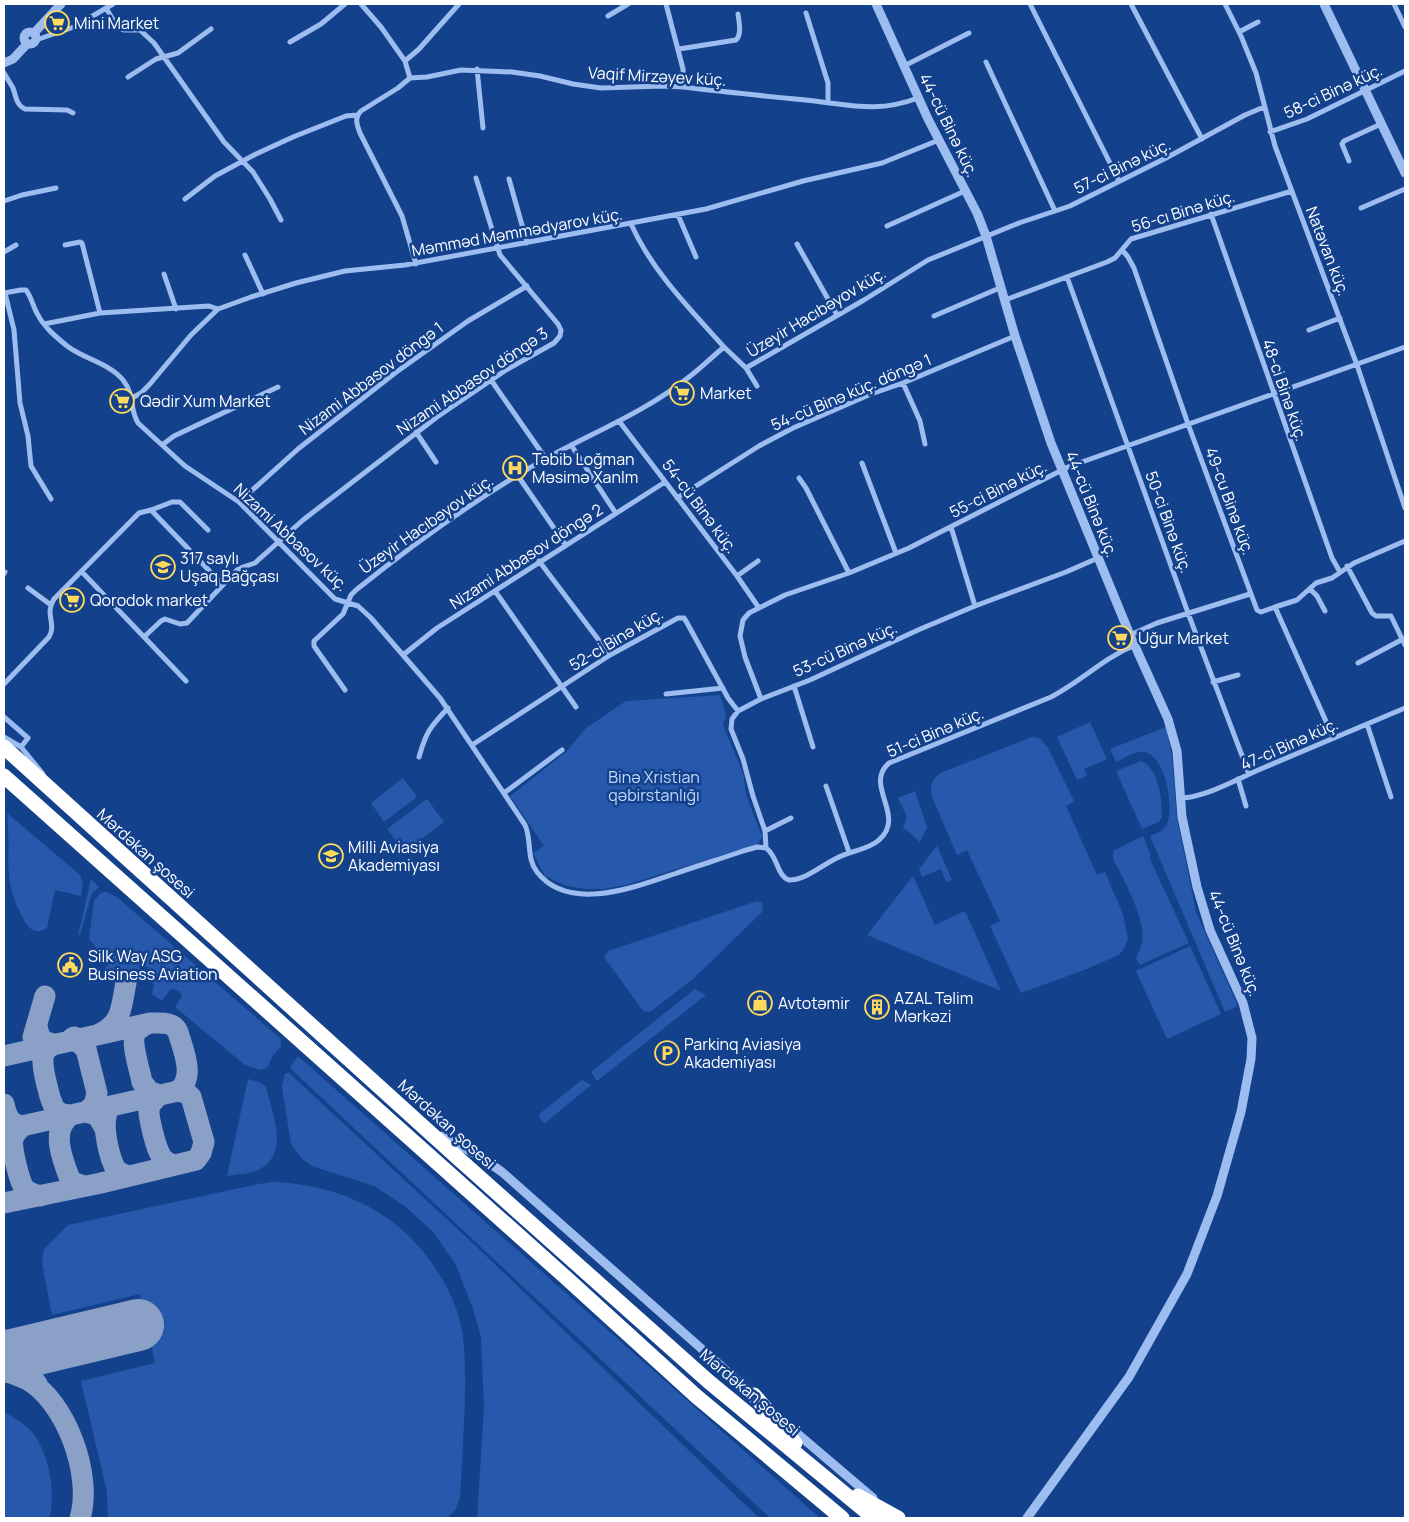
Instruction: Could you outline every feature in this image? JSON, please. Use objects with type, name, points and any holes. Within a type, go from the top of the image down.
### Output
[{"type":"highway","name":"Mərdəkan şosesi","points":[[4,747],[708,1381],[874,1518]]},
{"type":"highway","points":[[4,776],[696,1396],[842,1518]]},
{"type":"highway","points":[[754,1396],[826,1477],[898,1518]]},
{"type":"street","points":[[4,63],[13,59],[61,4]]},
{"type":"street","points":[[32,39],[74,27],[113,4]]},
{"type":"street","points":[[290,42],[321,24],[345,4]]},
{"type":"street","points":[[360,4],[381,27],[405,61],[410,78]]},
{"type":"street","points":[[405,61],[420,49],[459,4]]},
{"type":"street","points":[[608,16],[628,4]]},
{"type":"street","points":[[666,4],[683,69],[684,87]]},
{"type":"street","name":"44-cü Binə küç.","points":[[876,4],[918,98],[986,236],[1015,336],[1062,470],[1130,634],[1166,714],[1175,740],[1180,765],[1181,798],[1186,843],[1201,903],[1210,930],[1243,1003],[1252,1038],[1251,1059],[1241,1112],[1217,1196],[1187,1274],[1129,1377],[1027,1518]]},
{"type":"street","points":[[1030,4],[1119,181]]},
{"type":"street","points":[[1131,4],[1202,140]]},
{"type":"street","name":"Natəvan küç.","points":[[1225,4],[1256,74],[1270,132],[1357,364],[1405,508]]},
{"type":"street","points":[[1324,4],[1405,173]]},
{"type":"street","points":[[1394,4],[1405,27]]},
{"type":"street","points":[[106,8],[118,28],[140,30],[147,34],[217,132],[261,183],[281,220]]},
{"type":"street","points":[[806,13],[828,83],[828,103]]},
{"type":"street","points":[[678,49],[736,40],[740,33],[738,14]]},
{"type":"street","points":[[1239,32],[1258,22]]},
{"type":"street","points":[[128,78],[153,61],[178,52],[210,29]]},
{"type":"street","points":[[904,66],[969,33]]},
{"type":"street","points":[[986,62],[1055,212]]},
{"type":"street","name":"Vaqif Mirzəyev küç.","points":[[357,115],[410,78],[427,77],[460,70],[512,72],[601,88],[684,87],[855,107],[897,106],[918,98]]},
{"type":"street","points":[[478,70],[482,128]]},
{"type":"street","name":"58-ci Binə küç.","points":[[1270,132],[1307,120],[1405,71]]},
{"type":"street","points":[[4,74],[22,107],[25,109],[67,110],[73,113]]},
{"type":"street","name":"57-ci Binə küç.","points":[[986,236],[1055,212],[1202,140],[1264,107]]},
{"type":"street","points":[[184,198],[215,176],[293,137],[346,116],[357,115],[357,125],[360,133],[402,216],[416,264]]},
{"type":"street","points":[[1349,161],[1342,144],[1381,124]]},
{"type":"street","name":"Məmməd Məmmədyarov küç.","points":[[132,398],[141,393],[150,384],[191,335],[218,309],[263,294],[345,271],[416,264],[720,206],[803,181],[875,165],[939,140]]},
{"type":"street","name":"Nizami Abbasov döngə 3","points":[[144,637],[165,619],[180,624],[187,623],[237,570],[242,566],[255,563],[310,514],[416,432],[506,370],[554,343],[560,336],[561,330],[558,324],[527,286],[504,262],[498,249],[476,178]]},
{"type":"street","points":[[509,179],[527,243]]},
{"type":"street","points":[[4,201],[56,188]]},
{"type":"street","points":[[1361,208],[1405,189]]},
{"type":"street","points":[[887,226],[965,191]]},
{"type":"street","name":"56-cı Binə küç.","points":[[1005,300],[1107,262],[1115,258],[1131,239],[1292,191]]},
{"type":"street","name":"48-ci Binə küç.","points":[[1211,214],[1332,558],[1340,572]]},
{"type":"street","points":[[678,215],[696,257]]},
{"type":"street","points":[[631,224],[637,238],[658,269],[680,298],[724,347]]},
{"type":"street","name":"Üzeyir Hacıbəyov küç.","points":[[346,690],[314,646],[314,640],[343,614],[347,603],[356,590],[410,547],[444,523],[546,459],[619,421],[689,378],[724,347],[746,368],[928,260],[986,236]]},
{"type":"street","points":[[65,245],[80,242],[82,244],[100,313]]},
{"type":"street","points":[[796,244],[837,315]]},
{"type":"street","points":[[4,252],[16,245]]},
{"type":"street","name":"49-cu Binə küç.","points":[[1122,250],[1134,268],[1250,594],[1259,612],[1276,607]]},
{"type":"street","points":[[245,255],[263,294]]},
{"type":"street","points":[[164,274],[176,309]]},
{"type":"street","name":"50-ci Binə küç.","points":[[1068,277],[1213,682],[1249,774]]},
{"type":"street","name":"Nizami Abbasov döngə 1","points":[[238,502],[298,449],[396,373],[468,322],[527,286]]},
{"type":"street","points":[[934,316],[1002,287]]},
{"type":"street","name":"Nizami Abbasov küç.","points":[[4,293],[26,290],[39,318],[71,349],[109,368],[120,377],[130,391],[135,418],[138,423],[192,472],[238,502],[335,599],[358,606],[364,611],[448,708],[527,830],[531,860],[543,879],[572,892],[583,894],[613,892],[743,851],[757,847],[766,848]]},
{"type":"street","points":[[4,293],[14,330],[20,403],[28,436],[32,466],[51,499]]},
{"type":"street","points":[[44,324],[100,313],[209,306],[218,309]]},
{"type":"street","points":[[1309,330],[1340,318]]},
{"type":"street","name":"54-cü Binə küç. döngə 1","points":[[677,498],[759,446],[793,428],[871,394],[903,383],[1015,336]]},
{"type":"street","name":"55-ci Binə küç.","points":[[762,699],[745,657],[740,636],[741,625],[749,613],[786,595],[849,573],[896,553],[1062,470],[1405,347]]},
{"type":"street","points":[[746,368],[757,386]]},
{"type":"street","points":[[491,380],[546,459]]},
{"type":"street","points":[[903,383],[920,422],[925,444]]},
{"type":"street","points":[[162,445],[174,436],[278,387]]},
{"type":"street","name":"54-cü Binə küç.","points":[[619,421],[737,576],[759,608]]},
{"type":"street","points":[[416,432],[436,462]]},
{"type":"street","points":[[571,445],[615,512]]},
{"type":"street","points":[[862,463],[896,553]]},
{"type":"street","points":[[518,476],[565,544]]},
{"type":"street","points":[[799,478],[806,488],[849,573]]},
{"type":"street","name":"Nizami Abbasov döngə 2","points":[[403,655],[430,633],[495,592],[539,561],[665,482]]},
{"type":"street","points":[[4,684],[49,637],[52,628],[49,613],[51,605],[139,513],[172,502],[180,502],[208,530]]},
{"type":"street","points":[[150,510],[223,585]]},
{"type":"street","points":[[951,527],[975,606]]},
{"type":"street","points":[[1333,737],[1276,607],[1297,600],[1316,583],[1332,578],[1348,566],[1405,541]]},
{"type":"street","name":"53-cü Binə küç.","points":[[738,711],[918,630],[1098,558]]},
{"type":"street","points":[[539,561],[610,654]]},
{"type":"street","points":[[737,576],[758,561]]},
{"type":"street","points":[[1348,566],[1372,613],[1376,616],[1390,616],[1404,642],[1358,662]]},
{"type":"street","points":[[82,572],[186,681]]},
{"type":"street","points":[[28,588],[51,605]]},
{"type":"street","points":[[1310,589],[1317,596],[1325,611]]},
{"type":"street","points":[[495,592],[576,707]]},
{"type":"street","points":[[1130,634],[1157,623],[1250,594]]},
{"type":"street","name":"52-ci Binə küç.","points":[[472,745],[610,654],[675,619],[681,618],[686,621],[738,711]]},
{"type":"street","name":"51-ci Binə küç.","points":[[766,848],[774,856],[782,875],[789,880],[802,878],[849,852],[873,844],[884,835],[888,827],[888,813],[879,778],[883,768],[889,763],[1051,697],[1073,685],[1105,660],[1135,645]]},
{"type":"street","points":[[1213,682],[1238,675]]},
{"type":"street","points":[[794,686],[813,747]]},
{"type":"street","points":[[666,694],[723,688]]},
{"type":"street","points":[[419,757],[425,736],[430,727],[448,708]]},
{"type":"street","name":"47-ci Binə küç.","points":[[1181,798],[1196,796],[1405,708]]},
{"type":"street","points":[[738,711],[732,719],[731,729],[743,759],[752,796],[765,831],[766,848]]},
{"type":"street","points":[[4,717],[28,738],[21,747]]},
{"type":"street","points":[[1368,724],[1390,797]]},
{"type":"street","points":[[4,737],[21,747],[77,814]]},
{"type":"street","points":[[504,793],[562,750]]},
{"type":"street","points":[[1238,779],[1246,806]]},
{"type":"street","points":[[826,786],[849,852]]},
{"type":"street","points":[[765,831],[791,818]]},
{"type":"street","points":[[397,1102],[444,1137],[481,1157],[502,1172],[754,1396],[848,1477],[902,1518]]},
{"type":"green space","name":"Binə Xristian qəbirstanlığı","points":[[720,695],[726,715],[723,725],[743,773],[746,794],[762,837],[758,844],[626,885],[603,889],[567,886],[545,876],[533,853],[544,846],[510,796],[566,752],[586,728],[626,701]]},
{"type":"green space","points":[[1090,722],[1107,759],[1084,769],[1087,776],[1077,780],[1057,737]]},
{"type":"green space","points":[[1166,727],[1172,756],[1177,818],[1196,912],[1238,1006],[1225,1012],[1150,836],[1164,828],[1169,818],[1169,795],[1162,771],[1157,761],[1150,754],[1138,752],[1116,762],[1110,749]]},
{"type":"green space","points":[[1032,737],[1040,738],[1048,748],[1074,801],[1066,806],[1097,875],[1105,872],[1123,914],[1128,939],[1119,955],[1021,993],[990,926],[1000,921],[967,850],[957,855],[932,797],[931,790],[933,781],[940,773]]},
{"type":"green space","points":[[1141,761],[1152,770],[1156,777],[1162,817],[1159,822],[1142,829],[1116,771]]},
{"type":"green space","points":[[403,778],[417,797],[384,822],[371,803]]},
{"type":"green space","points":[[915,791],[927,827],[920,842],[903,827],[907,817],[898,798]]},
{"type":"green space","points":[[427,799],[444,822],[404,852],[387,829]]},
{"type":"green space","points":[[7,813],[80,875],[83,883],[81,896],[55,890],[47,928],[40,931],[30,928],[25,922],[12,893],[8,869]]},
{"type":"green space","points":[[1143,836],[1151,856],[1149,857],[1189,943],[1140,965],[1136,958],[1142,943],[1141,923],[1138,911],[1113,858],[1113,851]]},
{"type":"green space","points":[[937,846],[952,880],[946,882],[941,869],[922,877],[919,869]]},
{"type":"green space","points":[[913,876],[935,925],[965,911],[1001,991],[867,935]]},
{"type":"green space","points":[[91,879],[99,887],[92,893],[80,935],[78,935]]},
{"type":"green space","points":[[102,892],[107,892],[118,898],[281,1039],[281,1047],[273,1055],[267,1068],[260,1070],[245,1065],[175,1007],[182,996],[180,992],[174,989],[170,990],[162,1001],[152,994],[154,984],[149,982],[151,975],[148,967],[141,967],[134,975],[115,974],[104,969],[109,964],[89,939],[94,900]]},
{"type":"green space","points":[[757,901],[763,905],[762,912],[693,979],[650,1012],[643,1011],[604,957],[608,951]]},
{"type":"green space","points":[[1190,946],[1221,1014],[1167,1039],[1136,971]]},
{"type":"green space","points":[[695,989],[706,995],[597,1081],[591,1072]]},
{"type":"green space","points":[[298,1056],[820,1518],[770,1518],[290,1068]]},
{"type":"green space","points":[[285,1073],[289,1073],[479,1249],[759,1518],[477,1518],[484,1408],[481,1337],[473,1309],[456,1265],[434,1233],[406,1207],[374,1186],[312,1166],[302,1159],[291,1144],[282,1087]]},
{"type":"green space","points":[[248,1079],[259,1082],[266,1087],[275,1121],[277,1144],[274,1154],[268,1163],[258,1170],[227,1176]]},
{"type":"green space","points":[[582,1080],[591,1085],[544,1124],[538,1115]]},
{"type":"green space","points":[[274,1182],[299,1184],[323,1189],[347,1197],[389,1219],[408,1235],[424,1253],[446,1286],[455,1305],[461,1326],[465,1370],[465,1409],[460,1496],[456,1508],[447,1518],[108,1518],[107,1492],[81,1381],[155,1363],[140,1294],[52,1315],[42,1263],[44,1249],[68,1225]]},
{"type":"green space","points":[[4,1412],[30,1430],[42,1448],[51,1484],[52,1497],[49,1518],[4,1518]]},
{"type":"taxiway","points":[[99,1034],[107,1030],[117,1019],[122,1006],[126,983]]},
{"type":"taxiway","points":[[33,1037],[45,996]]},
{"type":"taxiway","points":[[150,1023],[141,1027],[136,1032],[134,1036],[135,1049],[142,1082],[149,1091],[159,1095],[149,1108],[151,1125],[157,1146],[163,1159],[174,1165]]},
{"type":"taxiway","points":[[4,1056],[150,1023],[166,1023],[176,1028],[187,1063],[186,1078],[178,1091]]},
{"type":"taxiway","points":[[37,1026],[42,1039],[55,1044],[47,1049],[43,1058],[45,1077],[51,1100],[56,1110],[63,1114],[71,1115]]},
{"type":"taxiway","points":[[74,1037],[70,1040],[78,1042],[86,1049],[97,1093],[94,1105],[86,1112],[97,1115],[104,1127]]},
{"type":"taxiway","points":[[4,1130],[178,1091],[191,1097],[204,1142],[201,1153],[196,1160],[101,1183],[4,1203]]},
{"type":"taxiway","points":[[4,1104],[6,1113],[12,1122],[23,1126]]},
{"type":"taxiway","points":[[107,1113],[105,1126],[111,1159],[117,1171],[128,1176]]},
{"type":"taxiway","points":[[71,1115],[61,1128],[59,1136],[61,1154],[70,1179],[84,1186]]},
{"type":"taxiway","points":[[23,1126],[13,1138],[16,1164],[25,1189],[40,1196]]},
{"type":"taxiway","points":[[4,1340],[37,1384]]},
{"type":"taxiway","points":[[4,1371],[26,1379],[40,1389],[64,1421],[73,1441],[83,1482],[83,1501],[80,1518]]},
{"type":"runway","points":[[4,1357],[138,1325]]},
{"type":"place","name":"Mini Market","points":[[57,23]]},
{"type":"place","name":"Market","points":[[682,393]]},
{"type":"place","name":"Qədir Xum Market","points":[[122,401]]},
{"type":"place","name":"Təbib Loğman Məsimə Xanlm","points":[[515,468]]},
{"type":"place","name":"317 saylı Uşaq Bağçası","points":[[163,567]]},
{"type":"place","name":"Qorodok market","points":[[72,600]]},
{"type":"place","name":"Uğur Market","points":[[1120,638]]},
{"type":"place","name":"Milli Aviasiya Akademiyası","points":[[331,856]]},
{"type":"place","name":"Silk Way ASG Business Aviation","points":[[70,965]]},
{"type":"place","name":"Avtotəmir","points":[[760,1003]]},
{"type":"place","name":"AZAL Təlim Mərkəzi","points":[[877,1007]]},
{"type":"place","name":"Parkinq Aviasiya Akademiyası","points":[[667,1053]]}]
